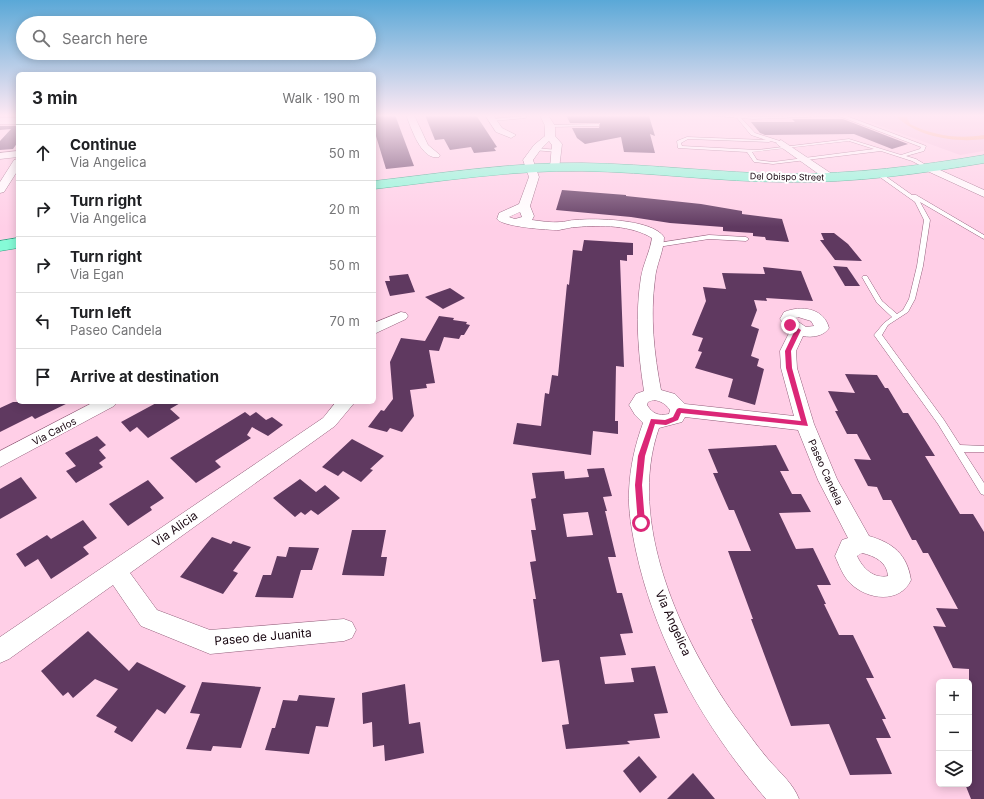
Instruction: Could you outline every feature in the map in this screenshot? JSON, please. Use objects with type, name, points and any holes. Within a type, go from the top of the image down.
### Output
[{"type":"main road","name":"Del Obispo Street","points":[[376,185],[461,173],[555,167],[637,169],[754,177],[831,178],[929,168],[984,159]]},
{"type":"main road","points":[[0,246],[16,243]]},
{"type":"street","points":[[432,152],[435,155]]},
{"type":"street","points":[[533,152],[528,160],[534,177],[525,215],[561,226],[577,223],[604,224],[644,229],[658,237],[658,245],[652,261],[644,306],[644,336],[653,394]]},
{"type":"street","points":[[555,167],[558,152]]},
{"type":"street","points":[[793,152],[831,178]]},
{"type":"street","points":[[0,156],[16,154]]},
{"type":"street","points":[[0,190],[16,165]]},
{"type":"street","points":[[929,168],[984,194]]},
{"type":"street","points":[[376,328],[401,316]]},
{"type":"street","name":"Paseo Candela","points":[[798,330],[788,351],[789,368],[805,424],[828,480],[862,544]]},
{"type":"street","points":[[653,394],[662,395],[676,404],[679,410],[676,418],[666,422],[653,421],[642,414],[638,405],[642,398],[653,394]]},
{"type":"street","name":"Via Carlos","points":[[0,460],[104,404]]},
{"type":"street","name":"Via Alicia","points":[[0,651],[329,422],[344,404]]},
{"type":"street","points":[[679,410],[805,424]]},
{"type":"street","name":"Via Angelica","points":[[653,421],[642,456],[639,485],[641,523],[649,567],[667,616],[714,705],[745,752],[785,799]]},
{"type":"street","name":"Paseo de Juanita","points":[[116,571],[149,618],[210,642],[344,630]]},
{"type":"lane","points":[[749,152],[756,161],[773,163],[863,152]]},
{"type":"lane","points":[[888,152],[914,160],[929,168]]},
{"type":"lane","points":[[900,156],[914,152]]},
{"type":"lane","points":[[879,174],[906,192],[984,237]]},
{"type":"lane","points":[[906,192],[917,201],[927,220],[920,266],[912,299],[906,311],[886,324],[878,335],[941,422],[984,491]]},
{"type":"lane","points":[[658,245],[709,237],[746,239]]},
{"type":"lane","points":[[865,277],[879,302],[897,317]]},
{"type":"lane","points":[[956,448],[984,449]]},
{"type":"shaded area","points":[[953,152],[976,152],[960,155]]},
{"type":"building","points":[[381,152],[409,152],[414,166],[386,169]]},
{"type":"building","points":[[562,190],[626,195],[701,204],[742,211],[742,214],[782,219],[789,242],[766,240],[765,237],[753,236],[753,233],[723,231],[723,227],[670,223],[631,217],[556,210]]},
{"type":"building","points":[[821,233],[834,233],[848,244],[862,261],[835,260],[820,240],[824,240]]},
{"type":"building","points":[[584,240],[633,243],[633,255],[627,255],[627,261],[620,260],[624,367],[616,366],[615,421],[618,421],[618,434],[593,431],[591,455],[513,444],[517,423],[541,426],[545,393],[549,394],[552,375],[558,376],[567,284],[569,285],[573,250],[582,251]]},
{"type":"building","points":[[833,266],[847,267],[860,286],[845,286]]},
{"type":"building","points":[[763,267],[801,271],[813,301],[766,298],[767,301],[754,300],[757,310],[751,326],[759,329],[751,356],[759,359],[757,366],[764,369],[755,405],[728,397],[733,379],[695,368],[702,352],[698,351],[703,338],[692,335],[706,301],[703,287],[726,289],[722,273],[765,274]]},
{"type":"building","points":[[408,274],[415,292],[390,296],[385,281],[390,281],[389,276]]},
{"type":"building","points":[[450,288],[465,298],[443,309],[425,297]]},
{"type":"building","points":[[439,316],[454,318],[453,320],[467,322],[466,324],[470,325],[464,335],[461,335],[459,339],[444,337],[439,351],[429,350],[435,383],[426,384],[427,388],[410,390],[414,416],[402,432],[390,428],[387,432],[368,427],[381,410],[384,411],[393,399],[390,362],[401,338],[425,341]]},
{"type":"building","points":[[845,374],[877,375],[885,388],[888,388],[903,413],[908,413],[935,456],[925,456],[960,514],[973,514],[984,532],[984,799],[971,799],[966,787],[972,787],[972,679],[969,679],[969,669],[953,668],[933,626],[946,627],[936,608],[958,609],[928,553],[923,553],[916,540],[912,540],[891,500],[883,500],[877,487],[868,486],[854,459],[871,460],[857,434],[847,434],[835,411],[838,411],[828,391],[855,393]]},
{"type":"building","points":[[13,402],[16,402],[16,404],[66,404],[35,419],[32,416],[0,432],[0,408]]},
{"type":"building","points":[[154,404],[179,404],[170,409],[180,418],[148,438],[137,427],[130,432],[121,422]]},
{"type":"building","points":[[245,412],[250,416],[256,412],[266,420],[272,417],[283,425],[268,436],[252,427],[247,435],[251,438],[215,461],[221,467],[196,483],[170,458]]},
{"type":"building","points":[[97,436],[106,445],[99,450],[106,458],[99,463],[103,467],[76,483],[66,471],[76,466],[65,453]]},
{"type":"building","points":[[352,439],[384,456],[370,469],[373,470],[361,482],[343,471],[338,476],[322,467]]},
{"type":"building","points":[[776,445],[789,471],[780,471],[792,494],[801,494],[811,512],[779,513],[796,549],[813,548],[831,585],[817,585],[826,604],[824,604],[839,635],[853,635],[874,678],[866,678],[886,719],[882,719],[891,738],[876,738],[892,774],[850,775],[829,724],[791,726],[751,619],[753,619],[728,551],[751,551],[734,510],[729,510],[713,473],[718,473],[708,449]]},
{"type":"building","points":[[604,468],[612,496],[603,497],[616,557],[608,557],[617,593],[622,593],[633,633],[620,634],[626,655],[600,657],[605,684],[634,682],[631,668],[655,666],[668,713],[654,714],[660,738],[627,741],[630,744],[566,749],[562,725],[569,724],[559,660],[542,662],[533,599],[536,599],[530,562],[536,561],[531,530],[536,530],[531,499],[536,498],[532,473],[564,471],[565,479],[589,477],[587,469]],"holes":[[[588,512],[593,535],[567,537],[563,514]]]},
{"type":"building","points":[[21,477],[37,498],[0,519],[0,489]]},
{"type":"building","points":[[300,479],[316,492],[325,485],[340,498],[318,515],[311,510],[305,515],[301,512],[295,517],[273,498]]},
{"type":"building","points":[[148,480],[164,498],[150,507],[152,510],[128,526],[109,504]]},
{"type":"building","points":[[83,520],[97,538],[83,547],[89,554],[51,579],[38,559],[25,567],[16,554],[47,535],[51,539]]},
{"type":"building","points":[[352,530],[386,530],[381,557],[387,557],[384,576],[342,575]]},
{"type":"building","points":[[212,537],[231,544],[233,541],[251,547],[233,571],[238,573],[223,594],[180,577]]},
{"type":"building","points":[[289,547],[319,548],[312,570],[301,570],[293,598],[255,597],[263,575],[271,575],[277,556],[286,557]]},
{"type":"building","points":[[88,631],[129,671],[137,662],[186,686],[165,714],[157,709],[132,742],[114,732],[117,727],[96,716],[118,689],[95,679],[73,698],[68,692],[63,696],[41,671]]},
{"type":"building","points":[[202,682],[261,687],[241,748],[213,746],[211,751],[186,749],[200,714],[190,713]]},
{"type":"building","points":[[405,684],[409,724],[420,722],[424,753],[385,761],[384,745],[373,747],[372,722],[363,724],[362,693]]},
{"type":"building","points":[[299,695],[335,698],[328,727],[316,726],[309,754],[265,750],[272,728],[275,728],[283,700],[297,701]]},
{"type":"building","points":[[639,756],[657,777],[640,793],[623,771]]},
{"type":"building","points":[[693,773],[715,799],[667,799]]},
{"type":"route","points":[[641,523],[639,485],[642,456],[653,421],[666,422],[676,418],[679,410],[805,424],[789,368],[788,351],[798,330],[790,325]]}]
